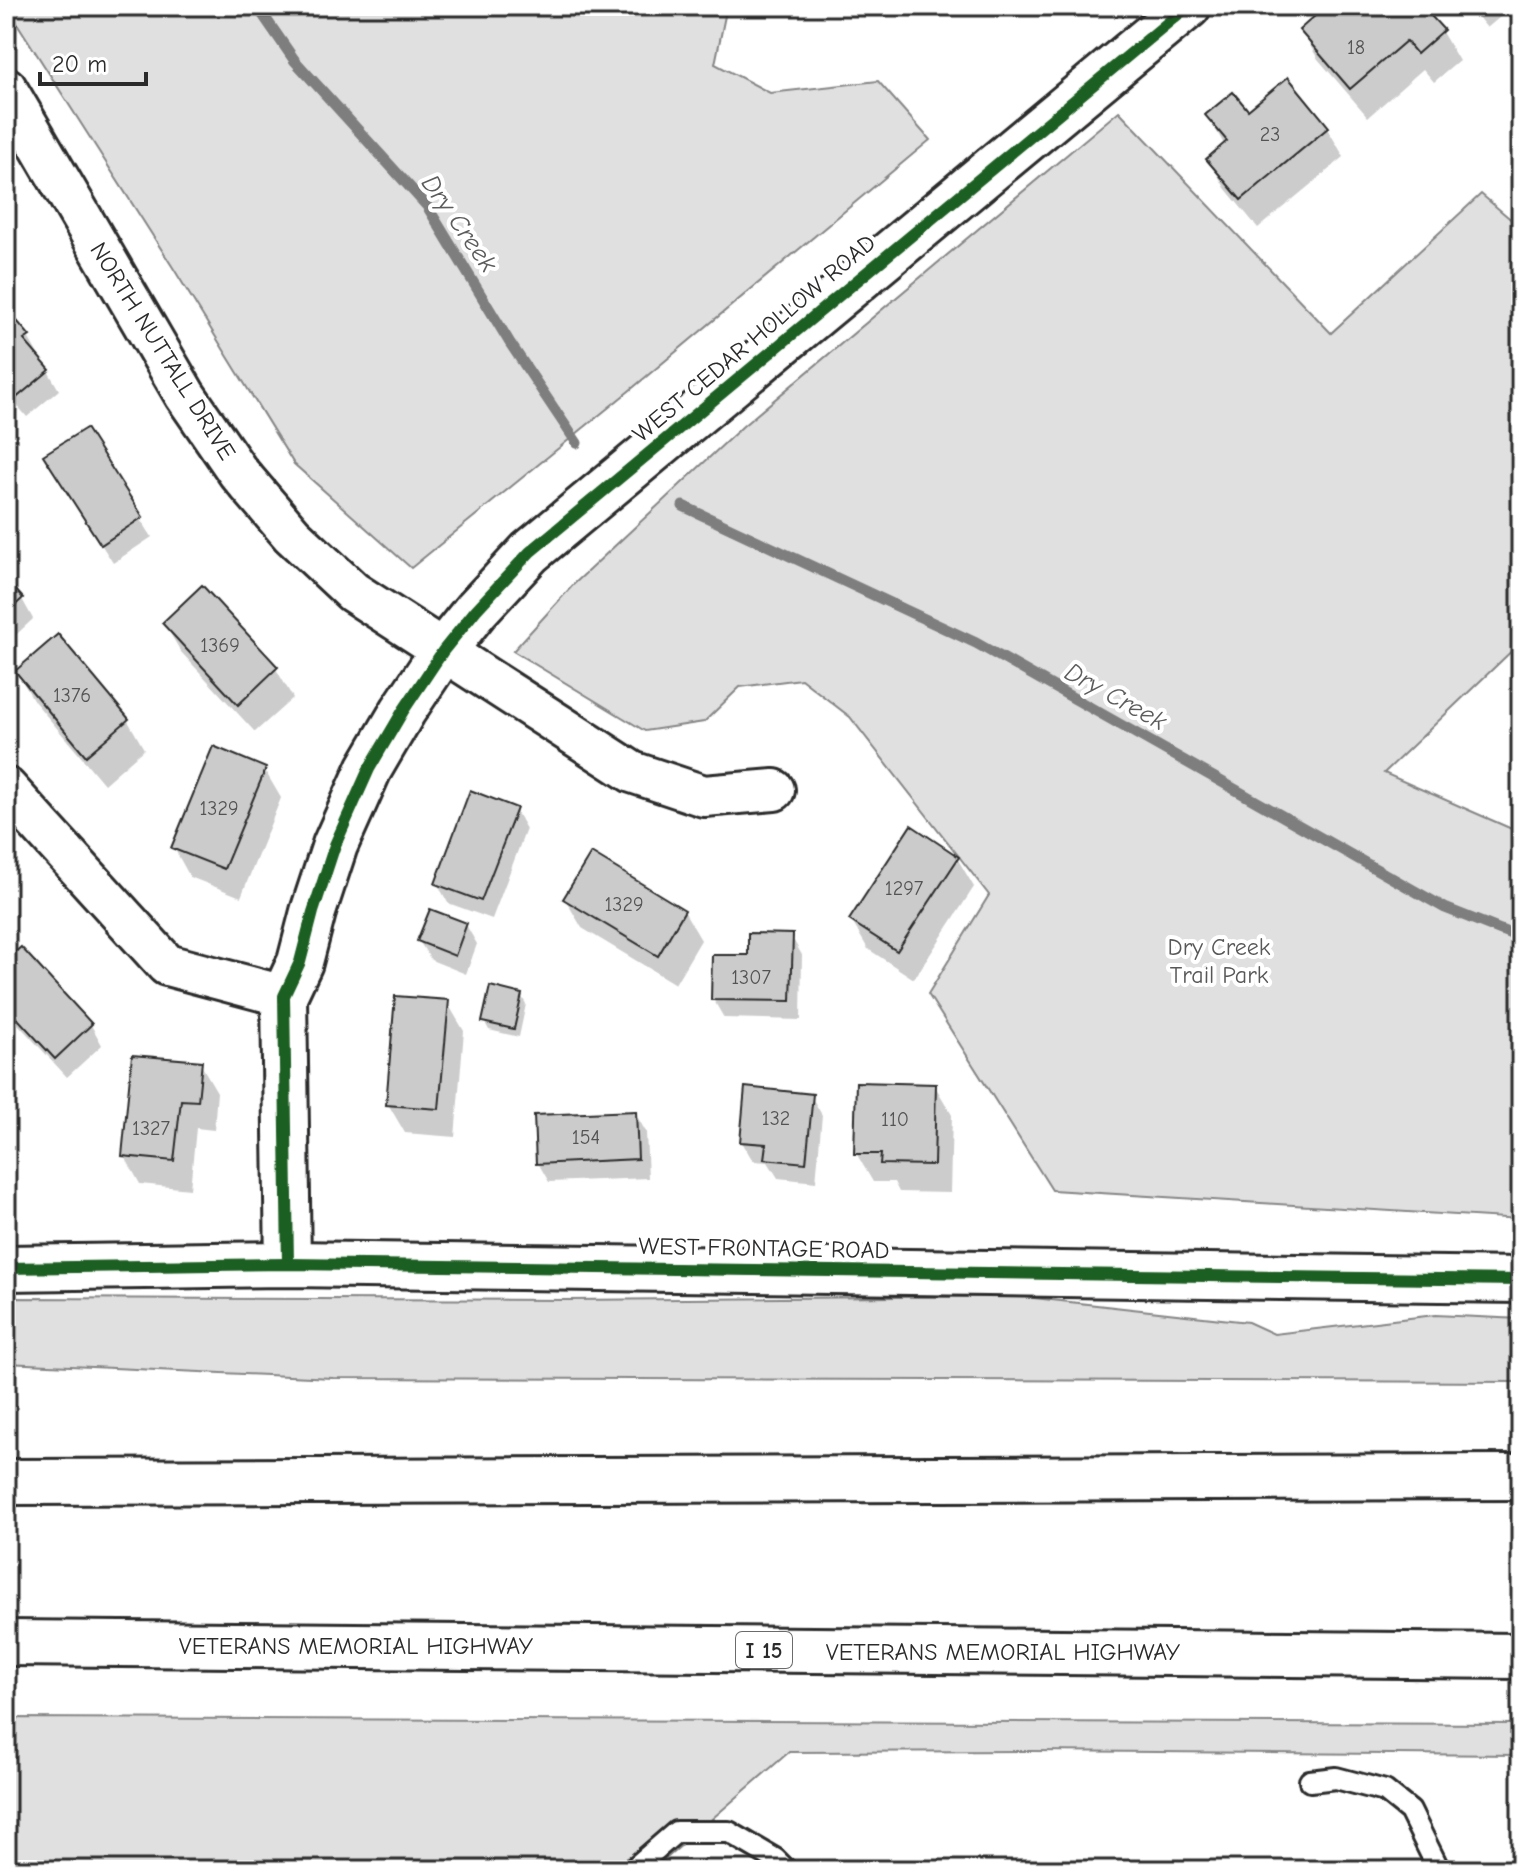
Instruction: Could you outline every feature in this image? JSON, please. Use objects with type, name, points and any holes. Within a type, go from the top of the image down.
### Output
[{"type":"main road","name":"WEST CEDAR HOLLOW ROAD","points":[[284,996],[300,962],[335,845],[369,769],[443,651],[476,610],[530,552],[1188,6]]},
{"type":"main road","points":[[284,996],[288,1264]]},
{"type":"main road","name":"WEST FRONTAGE ROAD","points":[[6,1268],[288,1264],[1521,1280]]},
{"type":"main road","points":[[6,1482],[1521,1477]]},
{"type":"main road","name":"VETERANS MEMORIAL HIGHWAY","points":[[6,1643],[1521,1656]]},
{"type":"street","name":"NORTH NUTTALL DRIVE","points":[[6,88],[185,395],[238,472],[292,535],[353,592],[632,772],[704,796],[774,790]]},
{"type":"street","points":[[6,788],[167,965],[284,996]]},
{"type":"lane","points":[[1310,1781],[1336,1778],[1385,1791],[1410,1811],[1439,1870]]},
{"type":"lane","points":[[632,1870],[676,1832],[729,1832],[775,1859],[786,1870]]},
{"type":"green space","points":[[6,6],[727,6],[715,64],[770,93],[878,81],[930,140],[411,568],[294,464]]},
{"type":"green space","name":"Dry Creek Trail Park","points":[[1119,111],[1331,333],[1481,194],[1521,228],[1521,642],[1384,773],[1521,833],[1521,1219],[1052,1190],[928,994],[989,895],[850,717],[801,679],[740,687],[704,722],[645,731],[513,651],[573,585],[743,426]]},
{"type":"green space","points":[[1016,1296],[1248,1322],[1274,1334],[1435,1315],[1521,1319],[1521,1382],[333,1378],[6,1363],[6,1298],[570,1300]]},
{"type":"green space","points":[[6,1718],[1521,1724],[1521,1755],[789,1752],[653,1870],[6,1870]]},
{"type":"building","points":[[1326,6],[1422,6],[1444,30],[1417,54],[1406,41],[1350,89],[1299,30]]},
{"type":"building","points":[[1288,77],[1329,127],[1241,200],[1206,159],[1227,141],[1205,115],[1233,92],[1248,110]]},
{"type":"building","points":[[6,308],[30,336],[24,340],[50,370],[15,399],[6,388]]},
{"type":"building","points":[[86,428],[143,517],[101,545],[43,455]]},
{"type":"building","points":[[6,579],[23,598],[6,614]]},
{"type":"building","points":[[202,585],[278,667],[238,705],[162,623]]},
{"type":"building","points":[[58,634],[129,719],[86,756],[15,671]]},
{"type":"building","points":[[213,746],[266,768],[224,869],[171,848]]},
{"type":"building","points":[[470,790],[517,808],[481,901],[435,884]]},
{"type":"building","points":[[911,825],[959,857],[897,951],[849,920]]},
{"type":"building","points":[[591,853],[685,910],[658,956],[563,899]]},
{"type":"building","points":[[430,909],[467,923],[455,956],[417,941]]},
{"type":"building","points":[[748,933],[793,934],[791,1001],[711,1000],[712,955],[748,955]]},
{"type":"building","points":[[21,947],[92,1024],[55,1059],[6,1006],[6,960]]},
{"type":"building","points":[[490,986],[522,994],[514,1029],[482,1022]]},
{"type":"building","points":[[395,996],[449,1000],[439,1109],[386,1105]]},
{"type":"building","points":[[132,1055],[202,1061],[198,1101],[181,1100],[174,1161],[122,1156]]},
{"type":"building","points":[[856,1082],[936,1084],[934,1165],[880,1164],[881,1154],[854,1154]]},
{"type":"building","points":[[745,1087],[813,1094],[806,1163],[764,1159],[766,1144],[740,1142]]},
{"type":"building","points":[[636,1111],[638,1159],[536,1164],[534,1115]]},
{"type":"waterway","name":"Dry Creek","points":[[257,6],[295,61],[427,206],[510,343],[577,443]]},
{"type":"waterway","name":"Dry Creek","points":[[683,506],[976,643],[1445,908],[1521,938]]},
{"type":"cycle path","points":[[288,1264],[284,996],[300,962],[335,845],[369,769],[443,651],[530,552],[1188,6]]},
{"type":"cycle path","points":[[6,1268],[288,1264],[1521,1280]]}]
